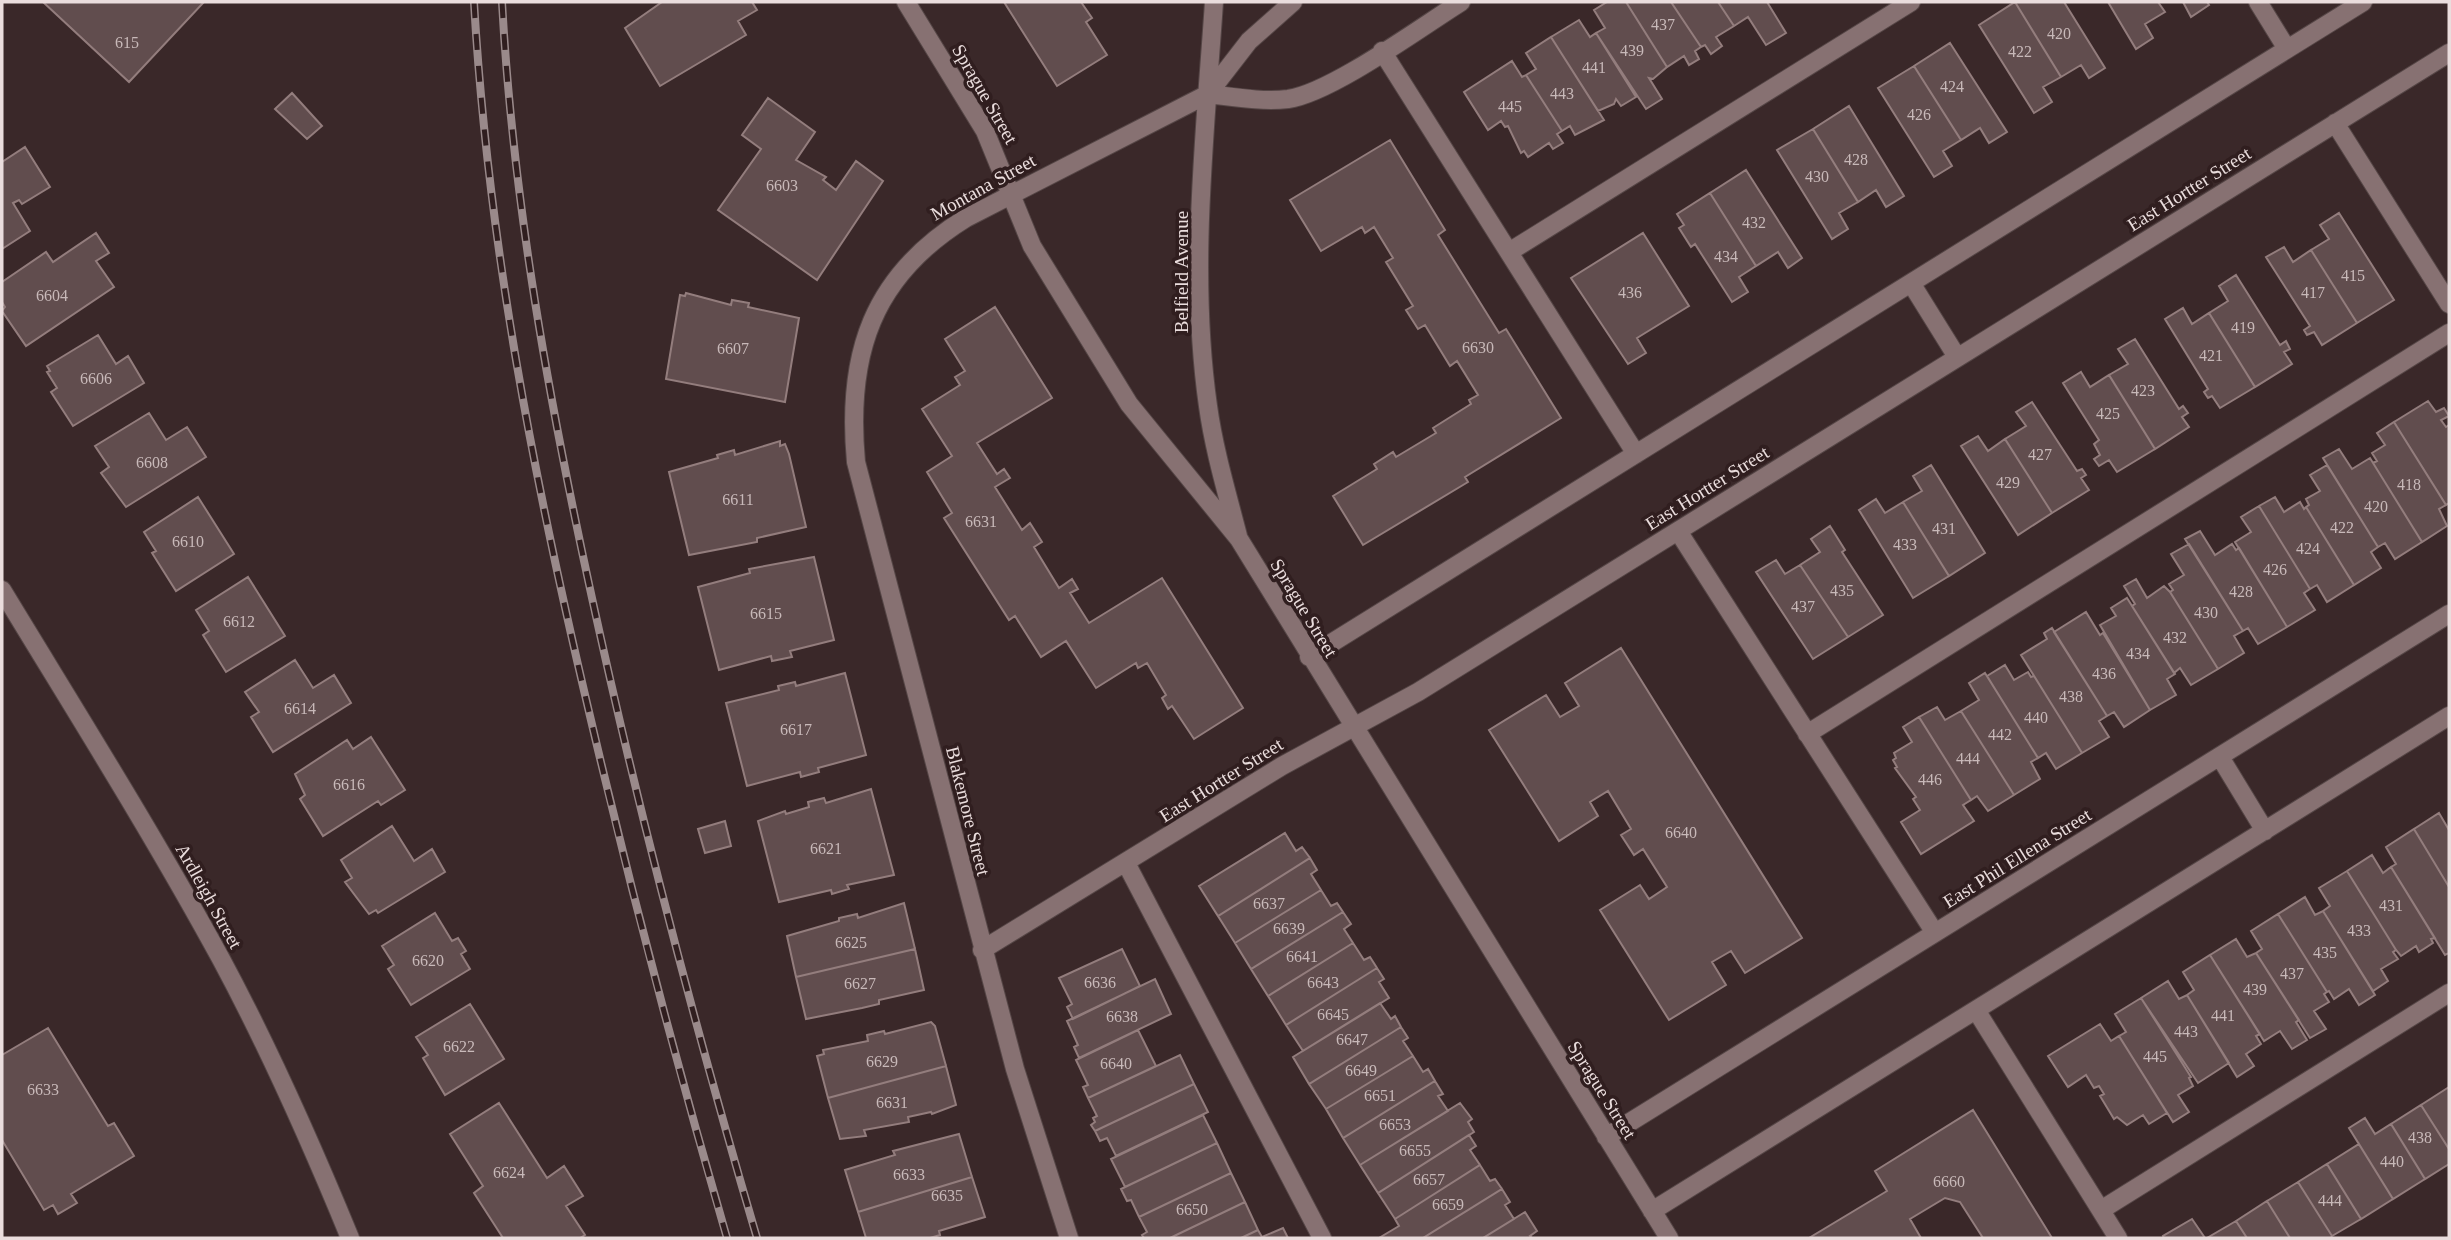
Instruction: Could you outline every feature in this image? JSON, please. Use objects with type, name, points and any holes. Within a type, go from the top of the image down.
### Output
[{"type":"street","name":"Sprague Street","points":[[906,2],[985,131],[1032,246],[1129,404],[1239,540],[1669,1238]]},
{"type":"street","name":"Belfield Avenue","points":[[1214,2],[1202,223],[1202,341],[1208,407],[1239,540]]},
{"type":"street","name":"Montana Street","points":[[855,390],[871,322],[908,262],[934,238],[1011,194],[1208,94],[1248,41],[1293,2]]},
{"type":"street","points":[[1208,94],[1248,99],[1289,99],[1325,86],[1461,2]]},
{"type":"street","points":[[1508,252],[1911,2]]},
{"type":"street","points":[[2258,2],[2287,49]]},
{"type":"street","points":[[1310,657],[2363,2]]},
{"type":"street","points":[[1382,51],[1636,454]]},
{"type":"street","name":"East Hortter Street","points":[[982,950],[1282,766],[1418,692],[2449,52]]},
{"type":"street","points":[[2335,123],[2449,304]]},
{"type":"street","points":[[1911,283],[1958,357]]},
{"type":"street","points":[[1807,734],[2449,333]]},
{"type":"street","name":"Blakemore Street","points":[[855,390],[856,462],[982,950],[1039,1150],[1069,1238]]},
{"type":"street","points":[[1678,531],[1935,933]]},
{"type":"street","name":"Ardleigh Street","points":[[2,590],[152,837],[222,961],[291,1101],[350,1238]]},
{"type":"street","name":"East Phil Ellena Street","points":[[1606,1138],[2449,614]]},
{"type":"street","points":[[1652,1211],[2449,716]]},
{"type":"street","points":[[2220,757],[2265,831]]},
{"type":"street","points":[[1126,863],[1322,1238]]},
{"type":"street","points":[[2101,1210],[2449,993]]},
{"type":"street","points":[[1976,1010],[2119,1238]]},
{"type":"building","points":[[43,2],[204,2],[129,82]]},
{"type":"building","points":[[662,2],[752,2],[757,10],[738,21],[746,35],[660,86],[625,28]]},
{"type":"building","points":[[1004,2],[1081,2],[1092,18],[1086,22],[1107,55],[1057,86]]},
{"type":"building","points":[[1607,2],[1626,2],[1667,67],[1653,79],[1649,78],[1662,99],[1646,109],[1596,33],[1605,28],[1594,10]]},
{"type":"building","points":[[1626,2],[1671,2],[1701,47],[1695,51],[1699,59],[1689,65],[1684,56],[1667,67]]},
{"type":"building","points":[[1671,2],[1718,2],[1734,26],[1716,37],[1722,46],[1711,54],[1705,45],[1701,47]]},
{"type":"building","points":[[1718,2],[1767,2],[1786,33],[1766,45],[1748,17],[1734,26]]},
{"type":"building","points":[[2015,2],[2064,2],[2105,68],[2089,78],[2081,65],[2061,77]]},
{"type":"building","points":[[2015,2],[2061,77],[2043,87],[2052,102],[2034,113],[1979,25]]},
{"type":"building","points":[[2108,2],[2158,2],[2165,12],[2145,24],[2153,38],[2136,49]]},
{"type":"building","points":[[2183,2],[2207,2],[2209,5],[2191,17]]},
{"type":"building","points":[[1579,20],[1590,37],[1596,33],[1636,97],[1621,106],[1616,99],[1614,104],[1598,111],[1551,37]]},
{"type":"building","points":[[1551,37],[1604,120],[1575,135],[1570,126],[1562,131],[1526,75],[1536,69],[1526,53]]},
{"type":"building","points":[[1950,43],[2007,132],[1989,143],[1980,128],[1961,140],[1914,66]]},
{"type":"building","points":[[1512,61],[1522,77],[1526,75],[1562,131],[1557,134],[1563,143],[1553,149],[1549,143],[1528,157],[1524,151],[1521,153],[1508,126],[1505,127],[1501,121],[1488,130],[1464,92]]},
{"type":"building","points":[[1914,66],[1961,140],[1943,151],[1952,166],[1934,177],[1878,88]]},
{"type":"building","points":[[292,93],[322,126],[307,139],[275,109]]},
{"type":"building","points":[[768,98],[815,132],[796,160],[826,177],[823,180],[836,190],[856,161],[883,181],[817,280],[718,210],[761,149],[742,135]]},
{"type":"building","points":[[1849,106],[1904,196],[1886,207],[1876,190],[1858,202],[1813,129]]},
{"type":"building","points":[[1813,129],[1858,202],[1839,213],[1848,229],[1832,239],[1777,150]]},
{"type":"building","points":[[1390,140],[1445,230],[1438,235],[1499,333],[1506,329],[1561,418],[1465,477],[1468,482],[1363,545],[1333,496],[1377,469],[1374,464],[1393,452],[1396,457],[1436,433],[1433,428],[1471,404],[1469,400],[1478,395],[1457,361],[1450,366],[1425,325],[1418,329],[1406,310],[1413,306],[1386,262],[1393,258],[1374,227],[1365,233],[1362,227],[1321,251],[1290,200]]},
{"type":"building","points":[[25,147],[50,187],[22,204],[19,200],[13,203],[30,231],[2,249],[2,162]]},
{"type":"building","points":[[1746,170],[1802,258],[1788,268],[1778,252],[1756,266],[1710,193]]},
{"type":"building","points":[[1710,193],[1756,266],[1739,277],[1748,292],[1732,302],[1695,244],[1691,247],[1679,228],[1684,225],[1677,214]]},
{"type":"building","points":[[2339,213],[2394,300],[2357,323],[2311,250],[2329,239],[2320,225]]},
{"type":"building","points":[[96,233],[109,253],[96,261],[114,287],[26,346],[2,311],[5,307],[2,302],[2,282],[46,252],[53,262]]},
{"type":"building","points":[[1643,233],[1689,306],[1637,338],[1646,353],[1628,364],[1571,278]]},
{"type":"building","points":[[2284,247],[2293,262],[2311,250],[2357,323],[2322,345],[2314,332],[2307,335],[2304,330],[2310,326],[2266,257]]},
{"type":"building","points":[[2236,275],[2280,345],[2286,341],[2290,349],[2284,352],[2292,364],[2255,387],[2209,313],[2228,301],[2219,286]]},
{"type":"building","points":[[686,293],[731,305],[732,300],[749,303],[748,307],[799,318],[785,402],[666,379],[680,295],[685,296]]},
{"type":"building","points":[[995,307],[1052,398],[977,443],[997,474],[1004,469],[1010,478],[995,487],[1022,530],[1030,523],[1042,542],[1034,547],[1059,588],[1072,579],[1078,589],[1070,593],[1089,623],[1162,578],[1243,708],[1194,739],[1172,706],[1168,709],[1162,698],[1166,695],[1147,663],[1138,668],[1136,663],[1096,688],[1066,641],[1041,657],[1015,616],[1009,620],[944,518],[952,513],[927,472],[952,456],[922,409],[960,385],[955,377],[965,371],[945,339]]},
{"type":"building","points":[[2183,308],[2192,324],[2209,313],[2255,387],[2220,408],[2212,396],[2208,398],[2204,392],[2208,389],[2165,319]]},
{"type":"building","points":[[98,335],[116,364],[128,356],[144,383],[73,426],[51,392],[57,388],[47,372],[50,371],[47,366]]},
{"type":"building","points":[[2135,339],[2179,409],[2183,406],[2188,413],[2182,417],[2189,427],[2155,449],[2109,375],[2128,364],[2118,349]]},
{"type":"building","points":[[2081,372],[2090,387],[2109,375],[2155,449],[2117,472],[2109,460],[2099,466],[2094,459],[2100,455],[2094,444],[2099,440],[2063,383]]},
{"type":"building","points":[[2428,401],[2436,412],[2444,408],[2449,416],[2441,420],[2446,427],[2449,425],[2449,503],[2446,505],[2394,422]]},
{"type":"building","points":[[2032,402],[2077,471],[2082,469],[2086,475],[2081,478],[2089,490],[2052,513],[2005,439],[2026,426],[2016,412]]},
{"type":"building","points":[[149,413],[166,440],[187,427],[206,457],[126,507],[101,473],[109,467],[95,446]]},
{"type":"building","points":[[2394,422],[2446,505],[2439,509],[2447,526],[2422,542],[2373,463],[2377,461],[2372,453],[2385,445],[2377,433]]},
{"type":"building","points":[[1978,436],[1988,451],[2005,439],[2052,513],[2018,535],[1961,446]]},
{"type":"building","points":[[780,441],[780,446],[785,444],[789,454],[806,527],[757,538],[757,542],[689,555],[669,472],[718,458],[717,455],[734,450],[735,455]]},
{"type":"building","points":[[2339,449],[2352,469],[2370,458],[2422,542],[2395,559],[2385,543],[2378,547],[2323,458]]},
{"type":"building","points":[[1931,465],[1985,553],[1949,576],[1903,502],[1922,491],[1913,476]]},
{"type":"building","points":[[2327,465],[2378,547],[2371,552],[2381,568],[2354,585],[2306,507],[2309,505],[2306,499],[2320,491],[2310,475]]},
{"type":"building","points":[[198,497],[234,554],[176,591],[152,553],[156,551],[144,532]]},
{"type":"building","points":[[2275,497],[2284,512],[2300,502],[2304,509],[2306,507],[2354,585],[2327,602],[2317,585],[2310,589],[2259,506]]},
{"type":"building","points":[[1876,499],[1885,513],[1903,502],[1949,576],[1913,598],[1859,510]]},
{"type":"building","points":[[2259,506],[2310,589],[2304,593],[2315,610],[2287,627],[2235,542],[2251,532],[2241,517]]},
{"type":"building","points":[[1830,526],[1845,550],[1842,552],[1883,615],[1848,637],[1800,565],[1820,552],[1811,539]]},
{"type":"building","points":[[2200,531],[2215,555],[2232,544],[2236,550],[2239,548],[2287,627],[2258,644],[2248,628],[2243,631],[2185,539]]},
{"type":"building","points":[[2189,544],[2243,631],[2234,636],[2244,653],[2218,669],[2170,592],[2173,590],[2169,584],[2184,575],[2171,554]]},
{"type":"building","points":[[814,557],[834,640],[790,651],[792,657],[772,661],[771,656],[719,670],[698,587],[750,573],[749,569]]},
{"type":"building","points":[[1776,560],[1785,574],[1800,565],[1848,637],[1813,659],[1756,572]]},
{"type":"building","points":[[248,577],[285,636],[226,672],[203,635],[209,631],[196,610]]},
{"type":"building","points":[[2136,579],[2147,598],[2164,586],[2170,592],[2218,669],[2191,685],[2180,668],[2174,673],[2132,606],[2135,604],[2124,586]]},
{"type":"building","points":[[2127,598],[2175,674],[2167,679],[2176,695],[2150,710],[2100,625],[2116,616],[2111,608]]},
{"type":"building","points":[[2086,612],[2100,635],[2103,633],[2150,710],[2124,727],[2114,712],[2107,716],[2054,632]]},
{"type":"building","points":[[2052,628],[2107,716],[2099,721],[2109,737],[2082,753],[2021,655],[2047,639],[2044,633]]},
{"type":"building","points":[[1621,648],[1802,938],[1745,973],[1731,951],[1712,962],[1726,985],[1669,1020],[1600,910],[1640,885],[1649,899],[1667,887],[1643,849],[1634,855],[1621,835],[1631,829],[1608,791],[1590,802],[1598,816],[1559,841],[1489,730],[1546,695],[1560,717],[1579,706],[1565,683]]},
{"type":"building","points":[[295,660],[313,688],[334,675],[351,703],[273,752],[251,717],[259,712],[245,692]]},
{"type":"building","points":[[2005,665],[2014,680],[2028,672],[2031,677],[2034,676],[2082,753],[2056,769],[2046,753],[2038,758],[1987,676]]},
{"type":"building","points":[[845,673],[866,755],[818,768],[819,772],[801,777],[800,772],[747,786],[726,703],[779,690],[778,686],[795,682],[796,686]]},
{"type":"building","points":[[1985,673],[2038,758],[2031,762],[2040,779],[2014,795],[1961,711],[1979,700],[1969,683]]},
{"type":"building","points":[[1937,707],[1945,720],[1961,711],[2014,795],[1988,811],[1977,796],[1971,800],[1919,717]]},
{"type":"building","points":[[1919,717],[1971,800],[1963,805],[1974,821],[1921,854],[1901,822],[1920,810],[1913,799],[1916,797],[1895,768],[1897,767],[1893,760],[1896,758],[1894,753],[1912,742],[1903,727]]},
{"type":"building","points":[[371,737],[405,790],[381,805],[378,801],[323,836],[300,799],[305,795],[295,774],[347,740],[353,749]]},
{"type":"building","points":[[871,789],[894,875],[847,885],[849,889],[832,894],[831,890],[779,902],[758,821],[785,811],[786,814],[809,807],[808,802],[824,798],[826,803]]},
{"type":"building","points":[[2439,813],[2449,830],[2449,887],[2414,829]]},
{"type":"building","points":[[725,821],[731,846],[705,853],[698,829]]},
{"type":"building","points":[[392,826],[414,861],[432,849],[445,872],[378,913],[376,910],[369,914],[345,882],[352,878],[341,860]]},
{"type":"building","points":[[2414,829],[2449,887],[2449,953],[2445,955],[2391,867],[2396,864],[2386,847]]},
{"type":"building","points":[[1285,833],[1296,851],[1302,847],[1310,858],[1218,916],[1199,886]]},
{"type":"building","points":[[2372,855],[2383,873],[2391,867],[2435,938],[2431,939],[2433,943],[2419,952],[2416,946],[2401,956],[2347,871]]},
{"type":"building","points":[[1310,858],[1317,870],[1311,874],[1321,890],[1235,943],[1218,916]]},
{"type":"building","points":[[2347,871],[2396,950],[2393,952],[2398,959],[2381,969],[2388,981],[2373,991],[2323,911],[2330,906],[2319,888]]},
{"type":"building","points":[[1321,890],[1331,906],[1337,903],[1343,912],[1251,969],[1235,943]]},
{"type":"building","points":[[2305,897],[2315,915],[2323,911],[2375,995],[2359,1005],[2349,989],[2334,999],[2329,991],[2327,992],[2278,914]]},
{"type":"building","points":[[904,903],[915,949],[796,977],[787,936],[839,921],[839,918],[857,914],[858,918]]},
{"type":"building","points":[[1343,912],[1351,924],[1344,929],[1353,943],[1268,996],[1251,969]]},
{"type":"building","points":[[435,913],[452,941],[458,938],[466,951],[461,954],[470,969],[411,1005],[388,969],[394,965],[382,946]]},
{"type":"building","points":[[2278,914],[2327,992],[2324,994],[2329,1002],[2314,1011],[2326,1029],[2310,1038],[2256,953],[2262,949],[2251,931]]},
{"type":"building","points":[[2236,939],[2247,957],[2256,953],[2299,1020],[2296,1022],[2307,1040],[2292,1049],[2280,1031],[2264,1041],[2210,955]]},
{"type":"building","points":[[1353,943],[1364,960],[1370,957],[1377,968],[1286,1025],[1268,996]]},
{"type":"building","points":[[915,949],[924,990],[879,1000],[879,1004],[806,1019],[796,977]]},
{"type":"building","points":[[1122,949],[1140,986],[1073,1019],[1067,1007],[1072,1004],[1059,978]]},
{"type":"building","points":[[2210,955],[2260,1034],[2256,1036],[2261,1044],[2246,1054],[2254,1066],[2237,1077],[2187,995],[2194,990],[2183,972]]},
{"type":"building","points":[[1377,968],[1384,979],[1379,982],[1389,998],[1303,1051],[1286,1025]]},
{"type":"building","points":[[1155,979],[1171,1014],[1079,1058],[1074,1047],[1078,1045],[1067,1021]]},
{"type":"building","points":[[2168,981],[2179,999],[2187,995],[2229,1063],[2198,1083],[2141,998]]},
{"type":"building","points":[[2141,998],[2191,1077],[2189,1078],[2193,1086],[2178,1095],[2189,1112],[2173,1122],[2119,1036],[2126,1032],[2115,1014]]},
{"type":"building","points":[[1380,1003],[1391,1019],[1395,1016],[1401,1027],[1309,1084],[1293,1057]]},
{"type":"building","points":[[470,1004],[504,1059],[445,1095],[423,1058],[428,1055],[416,1037]]},
{"type":"building","points":[[931,1022],[935,1026],[946,1066],[828,1098],[817,1056],[824,1054],[823,1050],[868,1041],[867,1035],[884,1031],[885,1034]]},
{"type":"building","points":[[2100,1024],[2111,1041],[2119,1036],[2167,1113],[2149,1124],[2143,1115],[2127,1125],[2117,1117],[2114,1119],[2100,1096],[2104,1094],[2099,1086],[2094,1088],[2086,1075],[2068,1087],[2048,1056]]},
{"type":"building","points":[[1401,1027],[1408,1038],[1403,1041],[1413,1056],[1326,1109],[1309,1084]]},
{"type":"building","points":[[48,1028],[108,1126],[114,1123],[134,1156],[71,1194],[77,1203],[58,1214],[53,1205],[44,1210],[2,1140],[2,1055]]},
{"type":"building","points":[[1138,1030],[1156,1066],[1088,1098],[1083,1087],[1088,1085],[1076,1060]]},
{"type":"building","points":[[1180,1055],[1194,1084],[1095,1131],[1091,1125],[1095,1122],[1093,1118],[1097,1116],[1088,1098]]},
{"type":"building","points":[[1413,1056],[1423,1072],[1428,1069],[1435,1081],[1343,1138],[1326,1109]]},
{"type":"building","points":[[946,1066],[956,1105],[932,1114],[931,1112],[908,1117],[909,1122],[864,1130],[866,1136],[840,1139],[828,1098]]},
{"type":"building","points":[[1435,1081],[1443,1094],[1438,1096],[1448,1111],[1360,1165],[1343,1138]]},
{"type":"building","points":[[1194,1084],[1208,1112],[1116,1156],[1107,1138],[1100,1141],[1095,1131]]},
{"type":"building","points":[[2449,1087],[2449,1149],[2421,1105]]},
{"type":"building","points":[[499,1103],[547,1178],[564,1166],[583,1196],[566,1206],[585,1235],[580,1238],[503,1238],[474,1193],[483,1186],[450,1134]]},
{"type":"building","points":[[1460,1103],[1472,1119],[1468,1122],[1474,1132],[1378,1193],[1360,1165]]},
{"type":"building","points":[[2421,1105],[2449,1149],[2449,1164],[2425,1179],[2391,1124]]},
{"type":"building","points":[[1973,1110],[2052,1238],[1983,1238],[1960,1202],[1945,1198],[1910,1219],[1921,1238],[1809,1238],[1887,1191],[1875,1171]]},
{"type":"building","points":[[1203,1115],[1217,1143],[1125,1187],[1111,1159]]},
{"type":"building","points":[[2365,1118],[2375,1134],[2391,1124],[2425,1179],[2393,1199],[2349,1128]]},
{"type":"building","points":[[959,1134],[972,1177],[858,1212],[845,1170],[895,1155],[893,1151]]},
{"type":"building","points":[[1469,1135],[1476,1146],[1470,1150],[1480,1165],[1395,1219],[1378,1193]]},
{"type":"building","points":[[1217,1143],[1231,1173],[1139,1217],[1131,1200],[1127,1201],[1121,1189]]},
{"type":"building","points":[[2359,1144],[2393,1199],[2361,1219],[2327,1164]]},
{"type":"building","points":[[2327,1164],[2361,1219],[2332,1236],[2298,1182]]},
{"type":"building","points":[[1480,1165],[1490,1181],[1495,1179],[1502,1189],[1423,1238],[1379,1238],[1399,1226],[1395,1219]]},
{"type":"building","points":[[1231,1173],[1245,1202],[1170,1238],[1144,1238],[1142,1235],[1147,1232],[1139,1217]]},
{"type":"building","points":[[972,1177],[985,1217],[939,1231],[940,1235],[930,1238],[866,1238],[858,1212]]},
{"type":"building","points":[[2298,1182],[2331,1238],[2290,1238],[2267,1201]]},
{"type":"building","points":[[1502,1189],[1510,1202],[1505,1205],[1514,1219],[1483,1238],[1423,1238]]},
{"type":"building","points":[[2267,1201],[2290,1238],[2247,1238],[2236,1221]]},
{"type":"building","points":[[1245,1202],[1258,1230],[1241,1238],[1170,1238]]},
{"type":"building","points":[[1525,1212],[1537,1231],[1530,1236],[1532,1238],[1483,1238]]},
{"type":"building","points":[[2192,1219],[2205,1238],[2164,1238],[2163,1236]]},
{"type":"building","points":[[2236,1221],[2247,1238],[2207,1238]]},
{"type":"building","points":[[1283,1228],[1288,1238],[1241,1238],[1258,1230],[1262,1237]]},
{"type":"railway","points":[[474,2],[490,182],[502,272],[550,539],[638,913],[727,1238]]},
{"type":"railway","points":[[502,2],[507,77],[524,227],[576,524],[649,840],[690,1000],[757,1238]]}]
